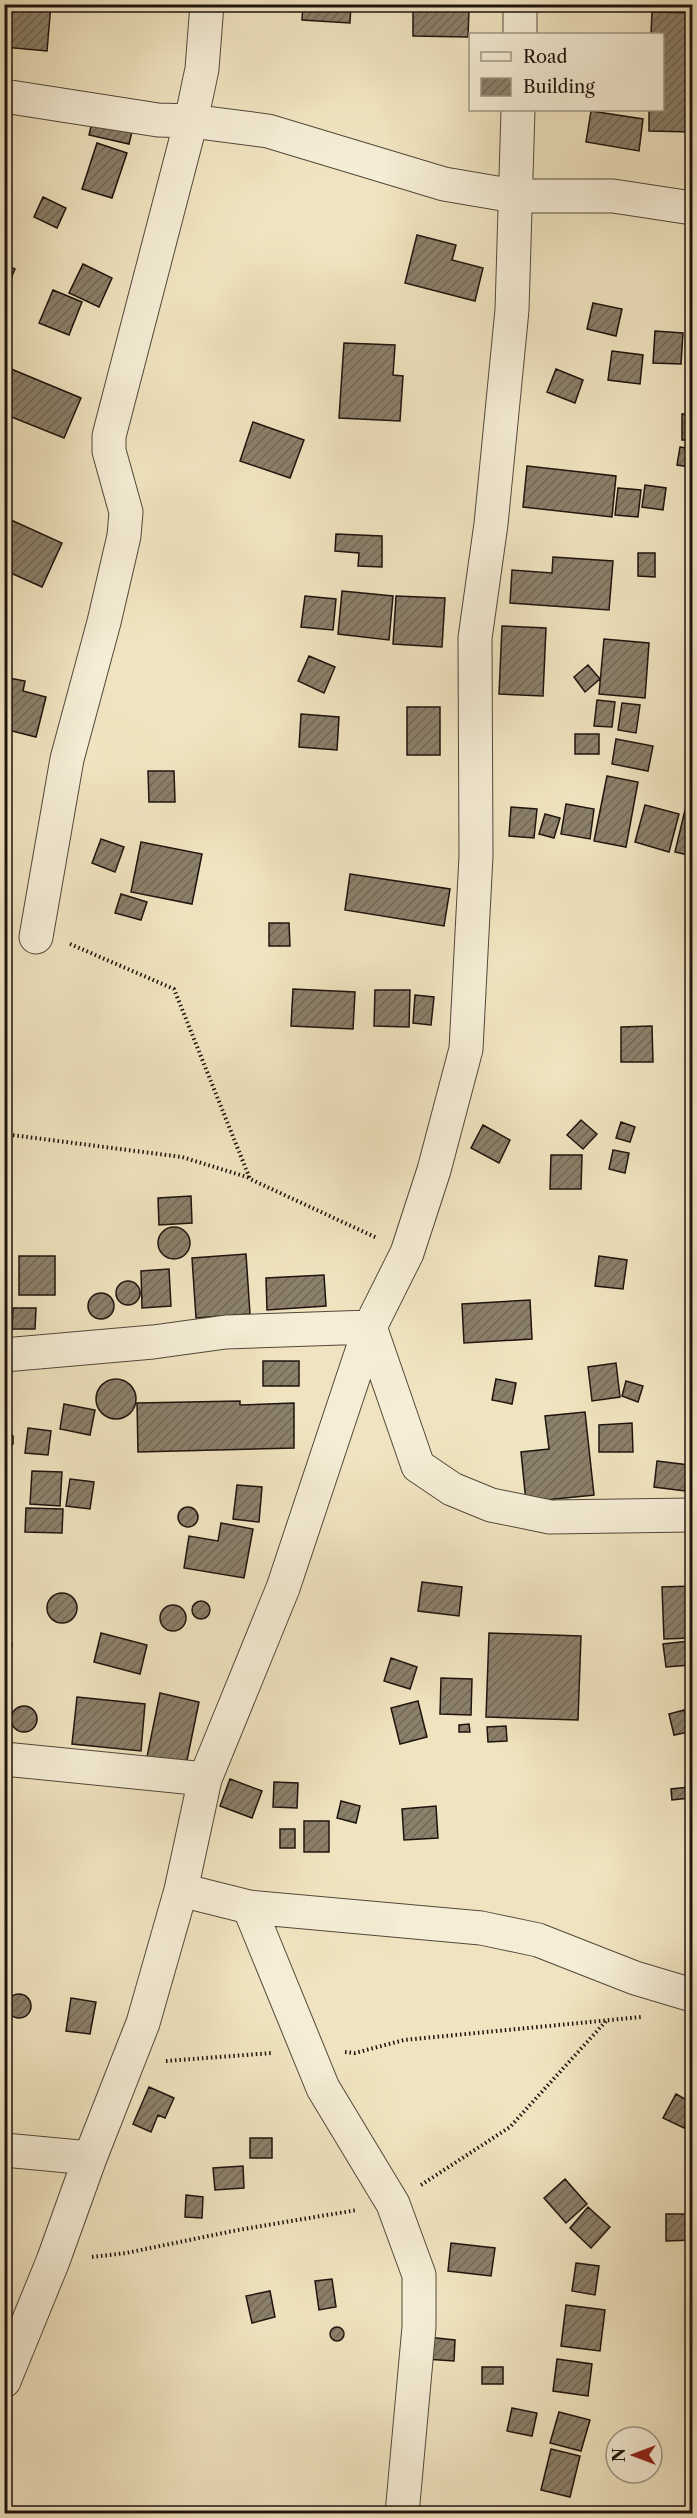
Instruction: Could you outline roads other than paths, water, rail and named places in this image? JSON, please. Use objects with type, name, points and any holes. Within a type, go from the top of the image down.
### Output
[{"type":"street","points":[[36,937],[67,759],[104,622],[124,536],[126,512],[109,451],[113,414],[191,121],[202,69],[207,4]]},
{"type":"street","points":[[520,4],[520,33]]},
{"type":"street","points":[[4,96],[158,120],[191,121],[268,131],[444,184],[514,196],[613,196],[693,208]]},
{"type":"street","points":[[4,2381],[53,2261],[90,2158],[143,2023],[181,1890],[205,1779],[282,1588],[370,1327],[407,1253],[434,1170],[466,1049],[476,856],[475,638],[490,524],[512,310],[518,111]]},
{"type":"street","points":[[4,1355],[153,1342],[226,1332],[370,1327]]},
{"type":"street","points":[[370,1327],[418,1466],[452,1489],[490,1505],[550,1517],[693,1515]]},
{"type":"street","points":[[4,1759],[205,1779]]},
{"type":"street","points":[[181,1890],[249,1907],[492,1931],[538,1940],[635,1978],[693,1995]]},
{"type":"street","points":[[249,1907],[323,2088],[393,2204],[419,2275],[419,2327],[402,2514]]},
{"type":"street","points":[[4,2150],[90,2158]]}]
